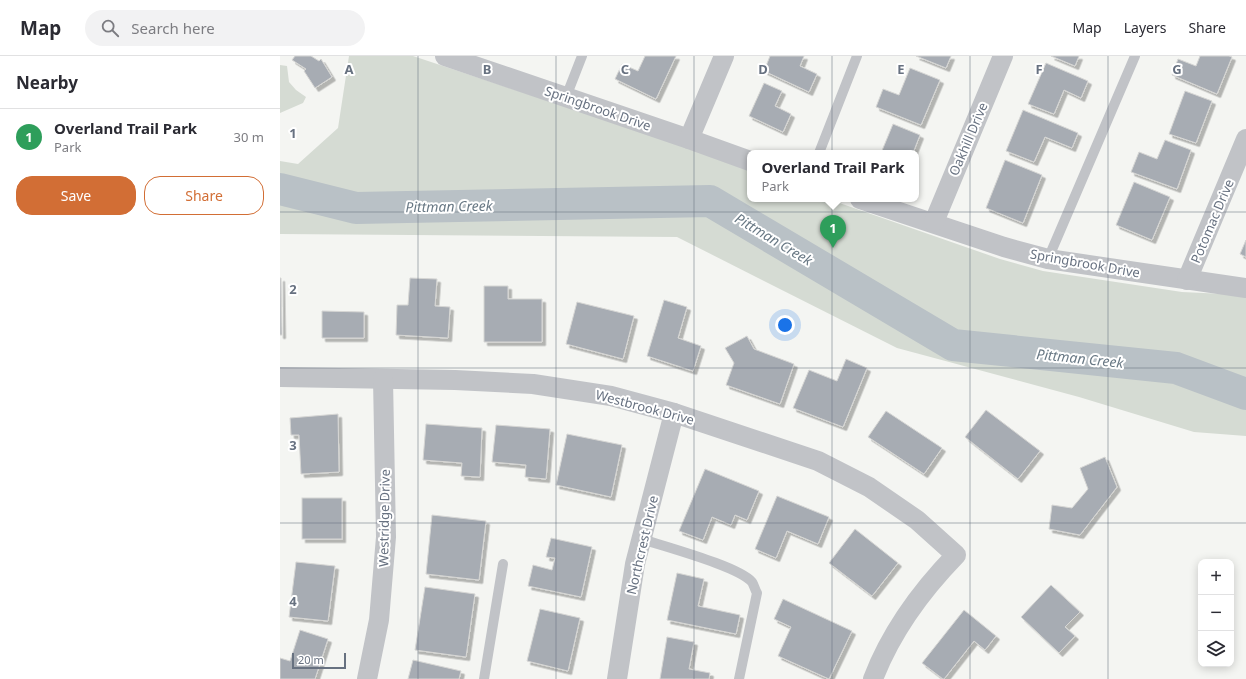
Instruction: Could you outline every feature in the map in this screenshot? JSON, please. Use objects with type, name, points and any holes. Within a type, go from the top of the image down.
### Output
[{"type":"street","name":"Springbrook Drive","points":[[445,56],[747,160]]},
{"type":"street","points":[[689,139],[724,56]]},
{"type":"street","name":"Oakhill Drive","points":[[934,222],[1003,56]]},
{"type":"street","name":"Potomac Drive","points":[[1187,280],[1246,139]]},
{"type":"street","name":"Springbrook Drive","points":[[870,202],[934,222],[1004,247],[1048,259],[1246,288]]},
{"type":"street","name":"Westbrook Drive","points":[[280,377],[455,380],[534,384],[611,396],[674,413],[818,461],[869,487],[917,520],[956,555],[943,568],[908,612],[882,657],[873,679]]},
{"type":"street","name":"Westridge Drive","points":[[367,679],[379,620],[386,537],[383,379]]},
{"type":"street","name":"Northcrest Drive","points":[[617,679],[635,564],[674,413]]},
{"type":"lane","points":[[566,97],[582,56]]},
{"type":"lane","points":[[820,150],[857,56]]},
{"type":"lane","points":[[1048,259],[1135,56]]},
{"type":"lane","points":[[642,539],[716,563],[742,574],[752,582],[757,593],[739,679]]},
{"type":"lane","points":[[484,679],[503,564]]},
{"type":"shaded area","points":[[349,56],[413,56],[687,147],[747,170],[747,202],[837,202],[1000,259],[1043,271],[1182,292],[1246,295],[1246,436],[1194,432],[1079,397],[897,348],[677,237],[280,234],[280,161],[298,164],[338,128]]},
{"type":"shaded area","points":[[280,65],[287,66],[289,82],[296,90],[306,97],[303,103],[280,113]]},
{"type":"building","points":[[295,56],[311,56],[319,61],[321,59],[332,77],[315,88],[304,71],[306,69],[292,60]]},
{"type":"building","points":[[645,56],[676,56],[656,99],[615,79],[622,64],[638,71]]},
{"type":"building","points":[[770,56],[804,56],[800,66],[817,74],[809,92],[764,71]]},
{"type":"building","points":[[916,56],[951,56],[946,68]]},
{"type":"building","points":[[1051,56],[1079,56],[1075,66]]},
{"type":"building","points":[[1200,56],[1232,57],[1217,94],[1172,75],[1178,59],[1196,66]]},
{"type":"building","points":[[1046,63],[1088,81],[1081,98],[1064,90],[1054,114],[1028,104]]},
{"type":"building","points":[[910,68],[940,80],[921,125],[876,107],[883,89],[899,95]]},
{"type":"building","points":[[764,83],[782,91],[775,106],[791,114],[783,132],[749,116]]},
{"type":"building","points":[[1185,91],[1212,101],[1196,143],[1169,134]]},
{"type":"building","points":[[1023,110],[1078,133],[1072,148],[1045,137],[1034,162],[1006,151]]},
{"type":"building","points":[[893,124],[920,135],[914,150],[882,150]]},
{"type":"building","points":[[1165,140],[1191,150],[1177,189],[1131,172],[1139,152],[1157,159]]},
{"type":"building","points":[[1005,160],[1042,175],[1023,223],[986,208]]},
{"type":"building","points":[[1134,182],[1170,197],[1152,240],[1116,225]]},
{"type":"building","points":[[1246,240],[1246,257],[1240,254]]},
{"type":"building","points":[[281,278],[282,335],[280,335]]},
{"type":"building","points":[[410,278],[437,279],[435,306],[450,307],[448,338],[396,335],[397,305],[408,305]]},
{"type":"building","points":[[484,286],[508,286],[508,299],[542,299],[542,342],[484,342]]},
{"type":"building","points":[[664,300],[687,307],[678,338],[701,346],[693,371],[647,356]]},
{"type":"building","points":[[577,302],[634,316],[623,359],[566,344]]},
{"type":"building","points":[[322,311],[364,312],[364,338],[322,338]]},
{"type":"building","points":[[747,336],[754,349],[794,364],[780,404],[726,385],[734,363],[725,348]]},
{"type":"building","points":[[846,359],[867,368],[843,427],[793,408],[809,370],[837,381]]},
{"type":"building","points":[[986,410],[1040,451],[1018,479],[965,437]]},
{"type":"building","points":[[886,411],[942,448],[924,474],[868,437]]},
{"type":"building","points":[[338,414],[339,472],[301,474],[299,435],[291,435],[290,418]]},
{"type":"building","points":[[426,424],[482,428],[480,477],[461,476],[462,463],[423,460]]},
{"type":"building","points":[[496,425],[550,429],[546,479],[525,477],[526,465],[492,462]]},
{"type":"building","points":[[567,434],[622,445],[611,497],[556,485]]},
{"type":"building","points":[[1105,457],[1117,487],[1080,535],[1049,529],[1052,505],[1072,508],[1088,489],[1080,468]]},
{"type":"building","points":[[705,469],[759,491],[747,520],[735,515],[731,525],[712,517],[703,540],[679,531]]},
{"type":"building","points":[[777,496],[829,517],[818,544],[787,531],[776,558],[755,549]]},
{"type":"building","points":[[302,498],[342,498],[342,539],[302,539]]},
{"type":"building","points":[[432,515],[486,521],[479,580],[426,574]]},
{"type":"building","points":[[855,529],[898,563],[872,596],[829,563]]},
{"type":"building","points":[[551,538],[592,547],[581,597],[528,586],[533,565],[552,570],[555,558],[546,557]]},
{"type":"building","points":[[296,562],[335,566],[328,621],[289,617]]},
{"type":"building","points":[[677,573],[704,579],[698,606],[740,615],[736,634],[667,620]]},
{"type":"building","points":[[1051,585],[1080,612],[1065,627],[1075,636],[1059,653],[1021,617]]},
{"type":"building","points":[[425,587],[475,594],[466,657],[415,650]]},
{"type":"building","points":[[783,599],[852,631],[829,679],[778,656],[791,627],[774,619]]},
{"type":"building","points":[[540,609],[580,618],[568,671],[527,661]]},
{"type":"building","points":[[964,610],[996,636],[985,650],[974,641],[943,679],[922,663]]},
{"type":"building","points":[[300,630],[328,639],[315,679],[280,679],[280,658],[290,661]]},
{"type":"building","points":[[667,637],[694,642],[689,669],[710,673],[709,679],[660,679]]},
{"type":"building","points":[[413,660],[461,671],[459,679],[408,679]]},
{"type":"waterway","name":"Pittman Creek","points":[[280,189],[356,208],[710,201],[953,345],[1176,368],[1246,394]]},
{"type":"place","name":"Overland Trail Park","points":[[833,248]]}]
